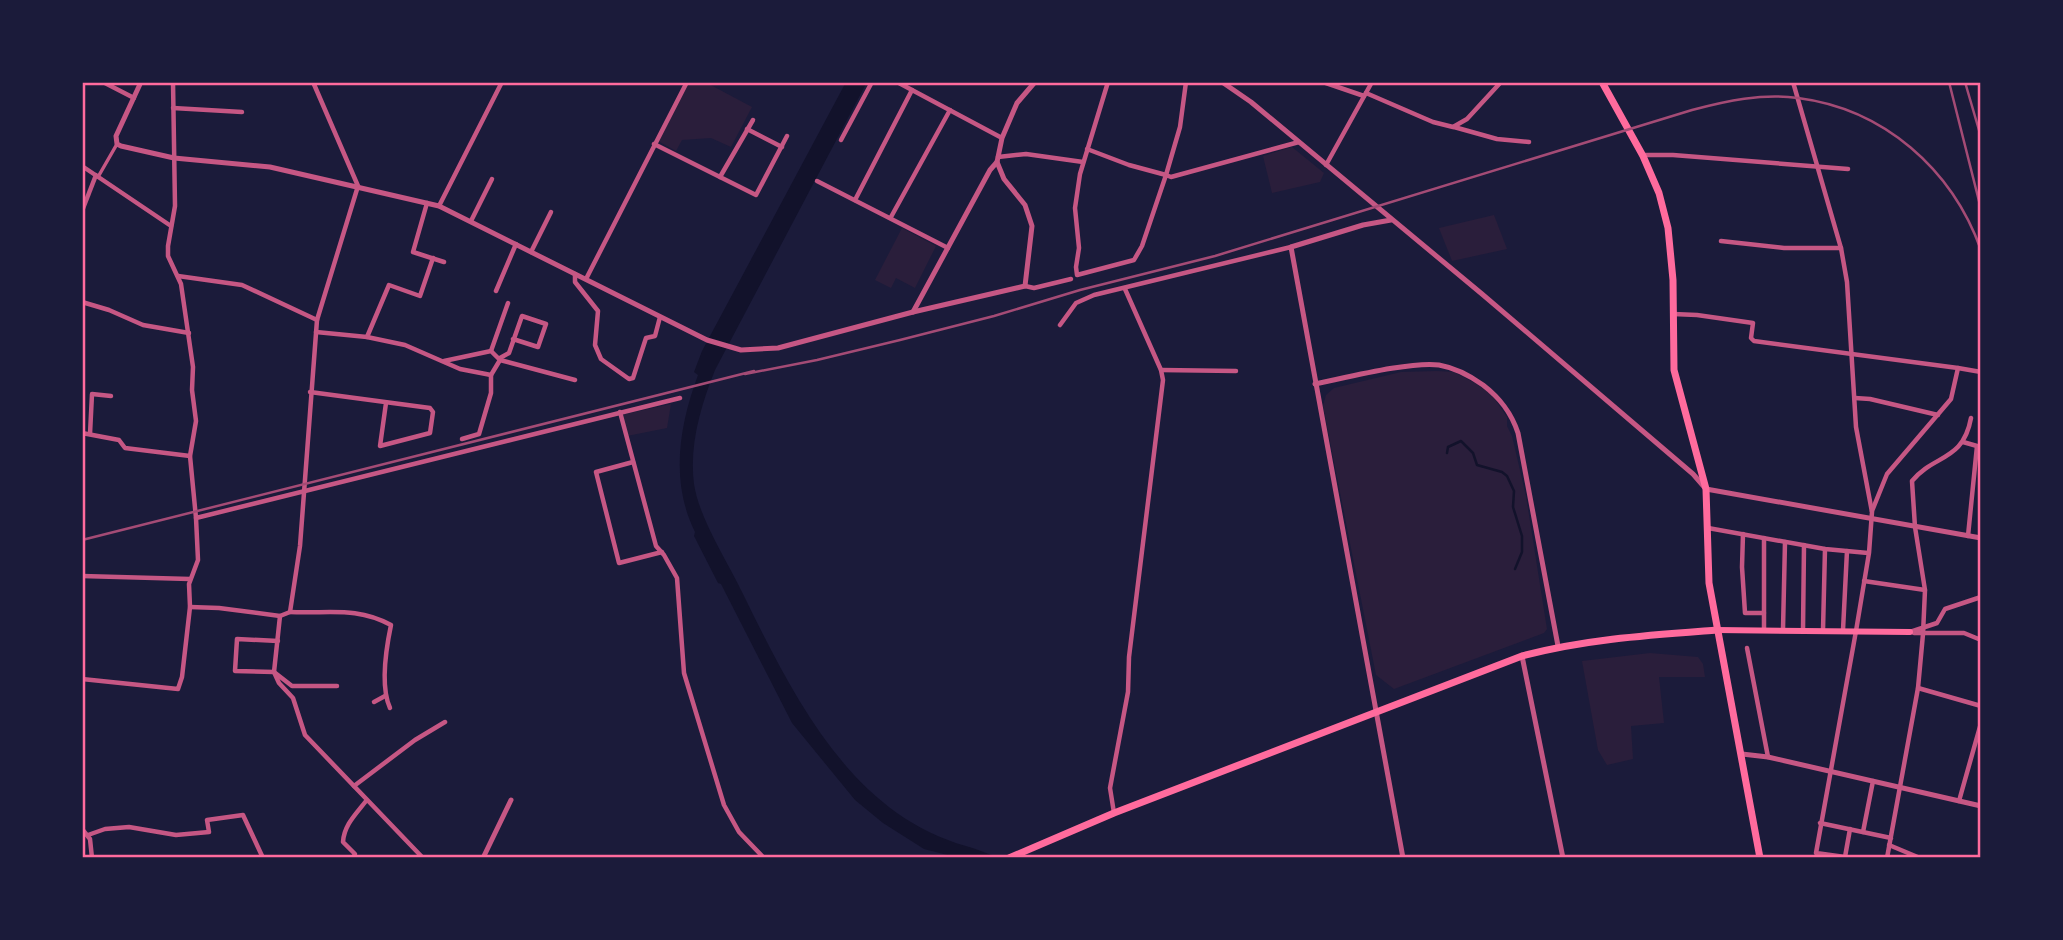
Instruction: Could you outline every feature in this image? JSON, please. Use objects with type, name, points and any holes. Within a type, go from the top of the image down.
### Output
[{"type":"main road","points":[[1602,82],[1643,156],[1668,228],[1673,280],[1674,370],[1706,489],[1709,583],[1760,858]]},
{"type":"main road","points":[[1012,856],[1114,813],[1375,712],[1522,656],[1558,646],[1613,638],[1717,630],[1909,632]]},
{"type":"street","points":[[103,82],[134,98]]},
{"type":"street","points":[[117,144],[116,136],[141,82]]},
{"type":"street","points":[[82,679],[178,690],[182,677],[190,607],[190,579],[198,560],[197,518],[190,456],[196,421],[189,334],[178,276],[169,256],[175,206],[173,82]]},
{"type":"street","points":[[290,612],[300,546],[317,320],[358,186],[313,82]]},
{"type":"street","points":[[439,206],[502,82]]},
{"type":"street","points":[[586,279],[687,82]]},
{"type":"street","points":[[841,140],[872,82]]},
{"type":"street","points":[[897,82],[1002,138]]},
{"type":"street","points":[[1025,286],[1032,226],[1025,205],[1004,179],[997,160],[1002,138],[1017,103],[1035,82]]},
{"type":"street","points":[[1108,82],[1083,162],[1075,208],[1079,248],[1077,275],[1134,260],[1142,246],[1180,127],[1186,82]]},
{"type":"street","points":[[1222,82],[1251,102],[1491,302],[1693,474],[1706,489],[1981,538]]},
{"type":"street","points":[[1323,82],[1365,94],[1433,122],[1497,139],[1529,142]]},
{"type":"street","points":[[1326,165],[1372,82]]},
{"type":"street","points":[[1453,127],[1467,118],[1501,82]]},
{"type":"street","points":[[1793,82],[1840,248],[1847,282],[1856,427],[1872,512]]},
{"type":"street","points":[[855,200],[912,90]]},
{"type":"street","points":[[173,108],[242,112]]},
{"type":"street","points":[[891,217],[950,110]]},
{"type":"street","points":[[720,177],[753,120]]},
{"type":"street","points":[[747,129],[782,147]]},
{"type":"street","points":[[654,144],[757,195],[787,136]]},
{"type":"street","points":[[1087,149],[1171,177],[1299,142]]},
{"type":"street","points":[[117,144],[174,158],[250,163],[439,206],[660,317],[729,348],[753,351],[778,348],[913,312],[1025,286],[1034,288],[1071,279]]},
{"type":"street","points":[[82,211],[97,176],[117,144]]},
{"type":"street","points":[[913,312],[997,160],[1003,155],[1026,154],[1083,162]]},
{"type":"street","points":[[1643,156],[1673,155],[1848,169]]},
{"type":"street","points":[[82,166],[171,226]]},
{"type":"street","points":[[471,221],[492,179]]},
{"type":"street","points":[[817,181],[948,248]]},
{"type":"street","points":[[427,203],[413,252],[444,262]]},
{"type":"street","points":[[531,252],[551,212]]},
{"type":"street","points":[[1060,325],[1081,300],[1291,247],[1363,225],[1391,220]]},
{"type":"street","points":[[1721,241],[1784,248],[1840,248]]},
{"type":"street","points":[[496,291],[516,244]]},
{"type":"street","points":[[1291,247],[1403,858]]},
{"type":"street","points":[[367,337],[389,285],[420,296],[433,258]]},
{"type":"street","points":[[575,274],[575,282],[598,312],[595,345],[601,359],[629,379],[633,378],[646,338],[655,336],[660,317]]},
{"type":"street","points":[[178,276],[242,285],[317,320]]},
{"type":"street","points":[[1114,813],[1110,788],[1128,692],[1129,657],[1163,380],[1125,289]]},
{"type":"street","points":[[82,302],[110,310],[143,325],[189,334]]},
{"type":"street","points":[[491,351],[508,303]]},
{"type":"street","points":[[1674,314],[1753,323],[1751,338],[1754,341],[1981,372]]},
{"type":"street","points":[[462,439],[479,433],[491,393],[491,375],[500,359],[509,353],[513,339],[522,316],[546,324],[538,346],[513,339]]},
{"type":"street","points":[[316,331],[405,345],[460,369],[491,375]]},
{"type":"street","points":[[443,361],[491,351]]},
{"type":"street","points":[[491,351],[500,359],[575,380]]},
{"type":"street","points":[[1315,384],[1416,365],[1437,365],[1471,376],[1501,400],[1518,433],[1558,646]]},
{"type":"street","points":[[1850,829],[1845,857],[1816,853],[1869,553],[1872,512],[1887,474],[1951,400],[1958,368]]},
{"type":"street","points":[[1161,370],[1236,371]]},
{"type":"street","points":[[310,392],[430,408],[433,412],[430,433],[380,446],[386,403]]},
{"type":"street","points":[[90,434],[92,394],[111,396]]},
{"type":"street","points":[[197,518],[680,398]]},
{"type":"street","points":[[1855,398],[1938,415]]},
{"type":"street","points":[[620,412],[656,545],[677,578],[684,673],[724,805],[739,832],[764,858]]},
{"type":"street","points":[[1888,858],[1918,688],[1924,631],[1925,590],[1915,527],[1912,481],[1955,451],[1963,442],[1971,418]]},
{"type":"street","points":[[82,433],[119,440],[125,447],[190,456]]},
{"type":"street","points":[[1963,442],[1977,446],[1968,536]]},
{"type":"street","points":[[633,462],[596,472],[620,563],[662,552]]},
{"type":"street","points":[[1707,528],[1825,549],[1869,553]]},
{"type":"street","points":[[1743,534],[1745,613],[1764,613]]},
{"type":"street","points":[[1764,538],[1764,629]]},
{"type":"street","points":[[1783,629],[1785,542]]},
{"type":"street","points":[[1803,630],[1804,545]]},
{"type":"street","points":[[1823,630],[1825,549]]},
{"type":"street","points":[[1843,630],[1847,551]]},
{"type":"street","points":[[82,576],[190,579]]},
{"type":"street","points":[[1864,581],[1925,590]]},
{"type":"street","points":[[1924,631],[1937,623],[1945,610],[1981,597]]},
{"type":"street","points":[[190,607],[280,616],[290,612],[343,610],[376,617],[391,625],[386,648],[385,696],[390,708]]},
{"type":"street","points":[[280,616],[274,672],[279,683],[293,698],[305,735],[423,858]]},
{"type":"street","points":[[1909,632],[1964,634],[1981,640]]},
{"type":"street","points":[[278,641],[237,639],[235,671],[274,672],[292,686],[337,686]]},
{"type":"street","points":[[1747,648],[1768,757]]},
{"type":"street","points":[[1522,656],[1563,858]]},
{"type":"street","points":[[1918,688],[1981,706]]},
{"type":"street","points":[[374,702],[385,696]]},
{"type":"street","points":[[354,786],[404,747],[444,722]]},
{"type":"street","points":[[1959,801],[1981,723]]},
{"type":"street","points":[[1742,754],[1768,757],[1981,806]]},
{"type":"street","points":[[1863,832],[1873,781]]},
{"type":"street","points":[[483,858],[511,800]]},
{"type":"street","points":[[353,858],[355,854],[343,842],[343,835],[366,801]]},
{"type":"street","points":[[88,835],[105,829],[129,827],[188,835],[209,832],[207,820],[243,815],[262,858]]},
{"type":"street","points":[[1821,823],[1891,838]]},
{"type":"street","points":[[82,829],[90,839],[92,858]]},
{"type":"street","points":[[1889,845],[1920,858]]},
{"type":"shaded area","points":[[689,82],[705,82],[752,107],[731,147],[711,138],[682,140],[676,151],[658,141]]},
{"type":"shaded area","points":[[846,82],[867,82],[715,370],[697,425],[693,455],[694,484],[701,511],[760,629],[803,707],[828,744],[856,777],[888,806],[925,830],[1001,858],[959,858],[924,849],[883,823],[855,800],[792,723],[694,536],[682,494],[682,434],[698,375],[694,372],[702,351]]},
{"type":"shaded area","points":[[1292,147],[1324,173],[1320,182],[1272,193],[1263,156]]},
{"type":"shaded area","points":[[1494,215],[1507,249],[1452,261],[1439,228]]},
{"type":"shaded area","points":[[902,228],[936,246],[915,288],[896,278],[891,288],[875,280]]},
{"type":"shaded area","points":[[1401,372],[1454,372],[1475,383],[1492,395],[1507,417],[1507,426],[1512,436],[1526,496],[1547,629],[1544,633],[1394,689],[1376,675],[1323,406],[1326,395],[1334,388]]},
{"type":"shaded area","points":[[671,404],[667,428],[627,436],[621,415]]},
{"type":"shaded area","points":[[1650,653],[1698,657],[1703,664],[1705,677],[1659,677],[1664,723],[1631,726],[1633,759],[1607,765],[1598,750],[1582,661]]},
{"type":"waterway","points":[[1447,453],[1448,447],[1461,441],[1473,453],[1477,465],[1507,476],[1514,491],[1513,507],[1522,536],[1522,552],[1515,569]]},
{"type":"railway","points":[[1949,82],[1981,209]]},
{"type":"railway","points":[[1965,82],[1981,137]]},
{"type":"railway","points":[[745,374],[900,340],[1215,256],[1692,110],[1758,97],[1798,98],[1829,104],[1859,115],[1886,130],[1911,148],[1933,169],[1952,194],[1981,250]]},
{"type":"railway","points":[[82,540],[754,371]]}]
